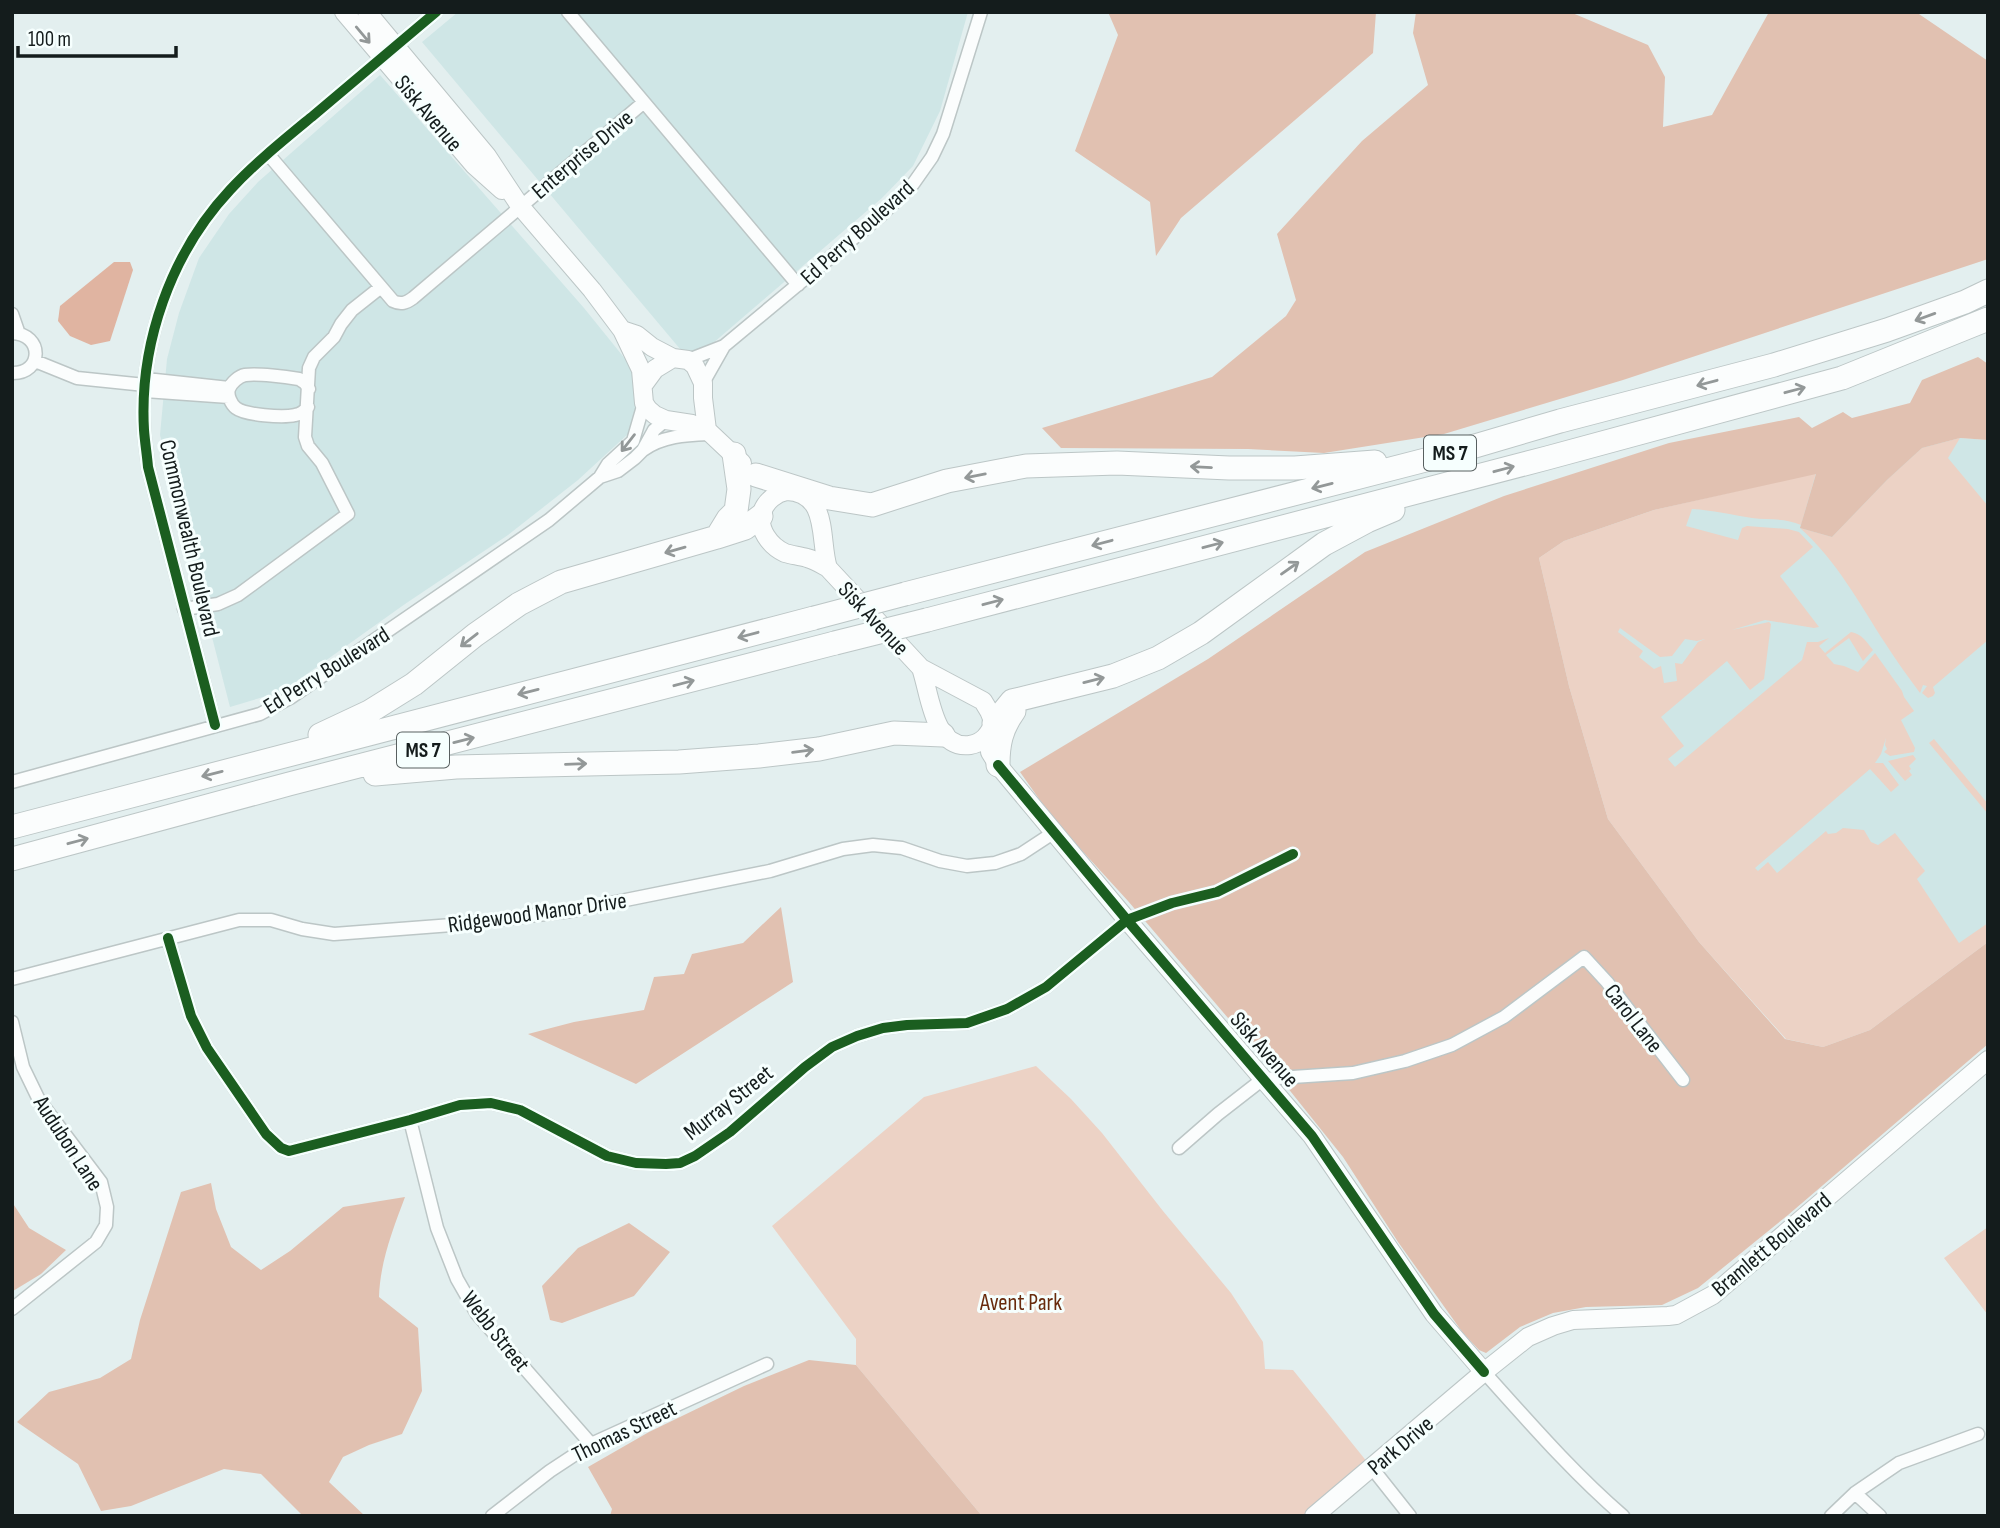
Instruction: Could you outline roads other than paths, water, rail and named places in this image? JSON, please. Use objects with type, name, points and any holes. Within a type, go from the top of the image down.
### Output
[{"type":"highway","name":"MS 7","points":[[12,827],[1441,456],[1560,421],[1774,365],[1887,330],[1988,291]]},
{"type":"highway","name":"MS 7","points":[[12,859],[289,784],[1463,480],[1842,378],[1988,319]]},
{"type":"highway","points":[[813,504],[856,511],[947,481],[1026,466],[1117,463],[1295,468],[1441,456]]},
{"type":"highway","points":[[717,537],[727,519],[736,511],[745,465],[828,498],[872,505]]},
{"type":"highway","points":[[992,728],[1012,701],[1113,676],[1158,658],[1201,633],[1324,544],[1367,521],[1463,480]]},
{"type":"highway","points":[[251,764],[369,712],[414,684],[519,604],[561,582],[745,527],[770,504]]},
{"type":"highway","points":[[998,765],[998,747],[1002,731],[1019,705],[1028,697]]},
{"type":"highway","points":[[289,784],[456,767],[679,762],[819,749],[894,733],[943,735]]},
{"type":"street","name":"Sisk Avenue","points":[[344,12],[388,52],[487,156],[520,206],[592,290],[622,330],[641,370],[644,403]]},
{"type":"street","name":"Sisk Avenue","points":[[366,12],[388,52]]},
{"type":"street","name":"Commonwealth Boulevard","points":[[215,725],[148,467],[144,429],[145,385],[150,345],[158,314],[187,249],[206,218],[231,189],[268,154],[436,12]]},
{"type":"street","points":[[568,12],[798,285]]},
{"type":"street","name":"Ed Perry Boulevard","points":[[680,359],[724,346],[879,217],[913,184],[932,157],[943,134],[981,12]]},
{"type":"street","name":"Enterprise Drive","points":[[380,287],[393,301],[399,304],[407,303],[643,103]]},
{"type":"street","points":[[184,609],[218,604],[238,595],[348,514],[321,463],[304,438],[309,368],[314,357],[334,337],[352,310],[380,287],[268,154]]},
{"type":"street","points":[[12,314],[16,333],[31,340],[36,354],[35,360],[26,371],[12,373]]},
{"type":"street","name":"Sisk Avenue","points":[[622,330],[637,335],[652,347],[695,366],[703,390],[709,432]]},
{"type":"street","name":"Ed Perry Boulevard","points":[[703,390],[724,346]]},
{"type":"street","points":[[644,384],[655,369],[680,359]]},
{"type":"street","points":[[35,360],[77,378],[229,392]]},
{"type":"street","points":[[229,392],[235,380],[246,375],[299,379],[309,389]]},
{"type":"street","points":[[643,450],[654,430],[671,421],[703,390]]},
{"type":"street","points":[[229,392],[237,409],[246,413],[292,416],[303,413],[308,407]]},
{"type":"street","points":[[644,403],[655,415],[692,424],[709,432],[745,465],[770,504],[793,491],[813,504]]},
{"type":"street","points":[[600,477],[608,464],[633,441],[644,403]]},
{"type":"street","points":[[600,477],[618,471],[654,443],[670,437],[709,432]]},
{"type":"street","name":"Ed Perry Boulevard","points":[[12,782],[260,713],[290,698],[549,520],[600,477]]},
{"type":"street","name":"Sisk Avenue","points":[[770,504],[764,534],[777,548],[828,568],[921,668],[983,701],[989,710],[992,728],[990,752],[998,765],[1312,1136],[1434,1314],[1551,1447],[1623,1516]]},
{"type":"street","name":"Sisk Avenue","points":[[813,504],[820,513],[824,557],[828,568]]},
{"type":"street","name":"Sisk Avenue","points":[[921,668],[936,722],[943,735],[998,765]]},
{"type":"street","points":[[967,746],[983,740],[992,728]]},
{"type":"street","name":"Ridgewood Manor Drive","points":[[12,979],[239,920],[271,920],[334,934],[452,925],[572,911],[770,871],[843,849],[873,845],[902,848],[940,861],[967,866],[995,863],[1021,854],[1053,833]]},
{"type":"street","name":"Murray Street","points":[[168,938],[191,1016],[207,1048],[266,1135],[289,1152],[460,1105],[491,1103],[520,1110],[607,1156],[636,1163],[680,1163],[730,1132],[832,1047],[883,1028],[967,1023],[1007,1009],[1046,987],[1127,920],[1172,903],[1217,891],[1293,854]]},
{"type":"street","name":"Carol Lane","points":[[1263,1079],[1353,1073],[1405,1061],[1452,1045],[1504,1017],[1584,957],[1607,982],[1683,1080]]},
{"type":"street","name":"Audubon Lane","points":[[12,1022],[23,1067],[39,1100],[101,1182],[107,1207],[106,1225],[96,1242],[12,1309]]},
{"type":"street","name":"Bramlett Boulevard","points":[[1484,1372],[1528,1338],[1553,1326],[1573,1320],[1676,1315],[1713,1295],[1988,1060]]},
{"type":"street","points":[[1179,1148],[1263,1079]]},
{"type":"street","name":"Webb Street","points":[[410,1120],[437,1228],[457,1279],[477,1314],[591,1444]]},
{"type":"street","name":"Thomas Street","points":[[492,1516],[550,1471],[591,1444],[767,1364]]},
{"type":"street","name":"Park Drive","points":[[1314,1516],[1484,1372]]},
{"type":"street","points":[[1831,1516],[1855,1493],[1905,1460],[1978,1434]]},
{"type":"street","points":[[1371,1468],[1410,1516]]},
{"type":"street","points":[[1855,1493],[1880,1516]]},
{"type":"park label","name":"Avent Park","points":[[1021,1302]]}]
